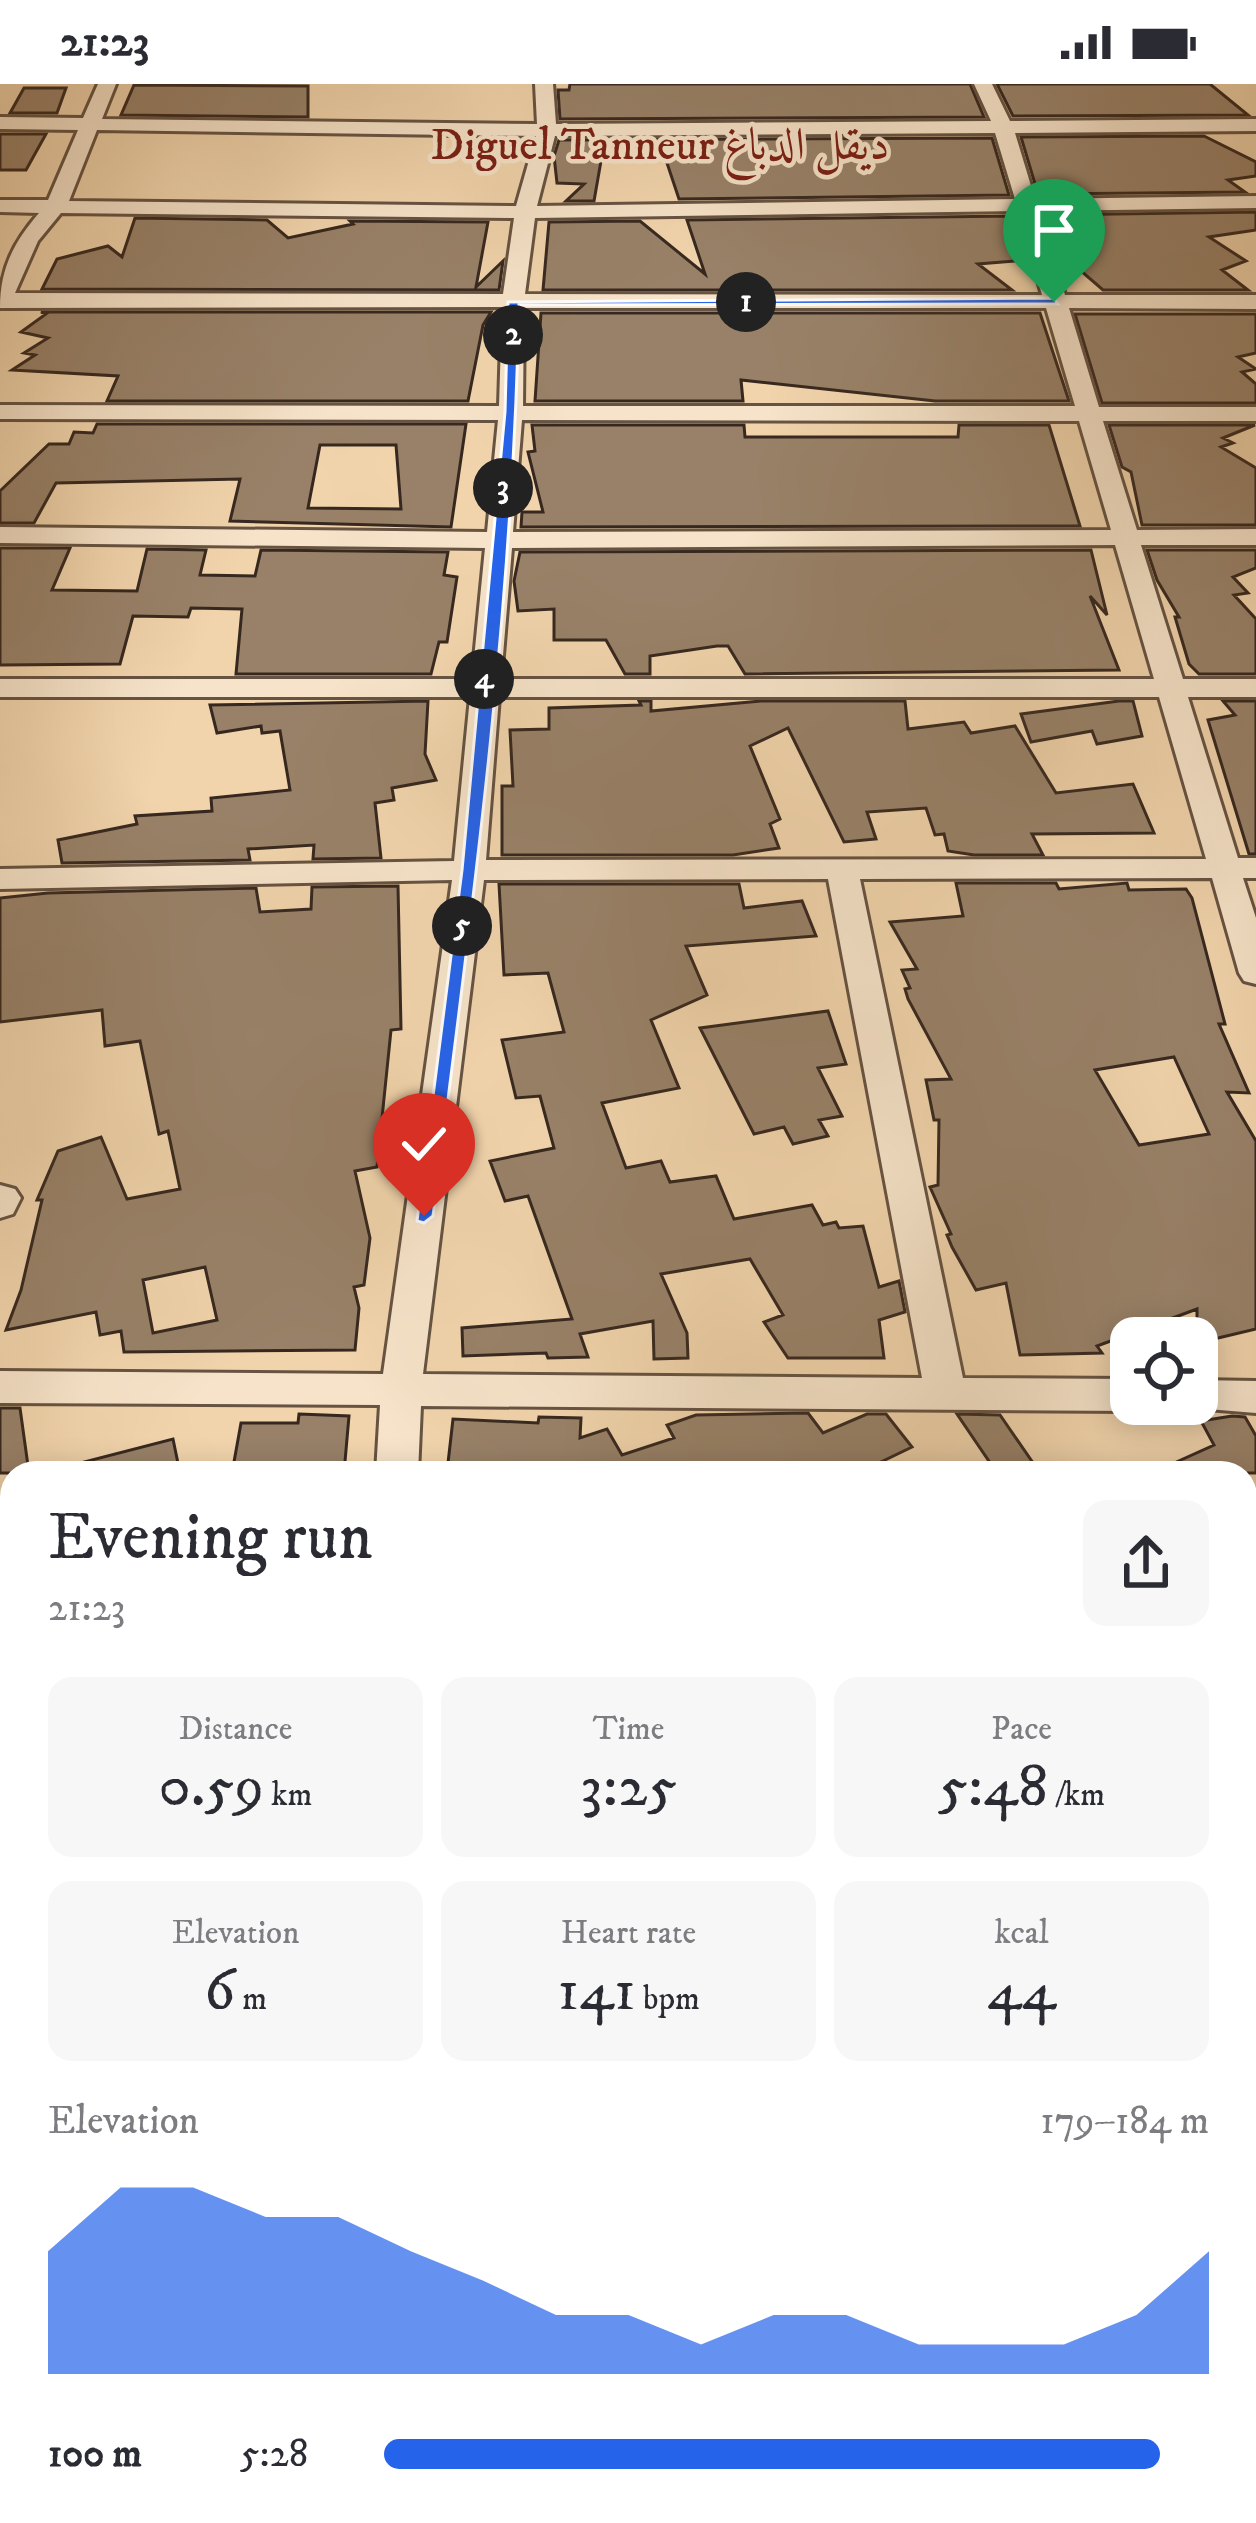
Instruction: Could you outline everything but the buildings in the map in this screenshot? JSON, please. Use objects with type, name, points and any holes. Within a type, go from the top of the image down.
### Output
[{"type":"street","points":[[107,84],[56,206],[28,239],[0,301],[1256,302]]},
{"type":"street","points":[[398,1461],[401,1389],[470,870],[511,412],[513,302],[525,212],[547,130],[544,84]]},
{"type":"street","points":[[983,84],[1004,126],[1256,974]]},
{"type":"street","points":[[0,123],[547,130],[1256,125]]},
{"type":"street","points":[[0,206],[525,212],[1256,202]]},
{"type":"street","points":[[0,412],[1256,414]]},
{"type":"street","points":[[0,535],[497,540],[1256,537]]},
{"type":"street","points":[[0,688],[1256,688]]},
{"type":"street","points":[[842,868],[945,1390]]},
{"type":"street","points":[[0,878],[470,870],[1256,868]]},
{"type":"street","points":[[0,1387],[1110,1394]]},
{"type":"street","points":[[1218,1396],[1256,1397]]},
{"type":"district","name":"Diguel Tanneur ديقل الدباغ","points":[[660,143]]},
{"type":"route","points":[[424,1216],[470,870],[511,412],[513,302],[1054,302]]}]
